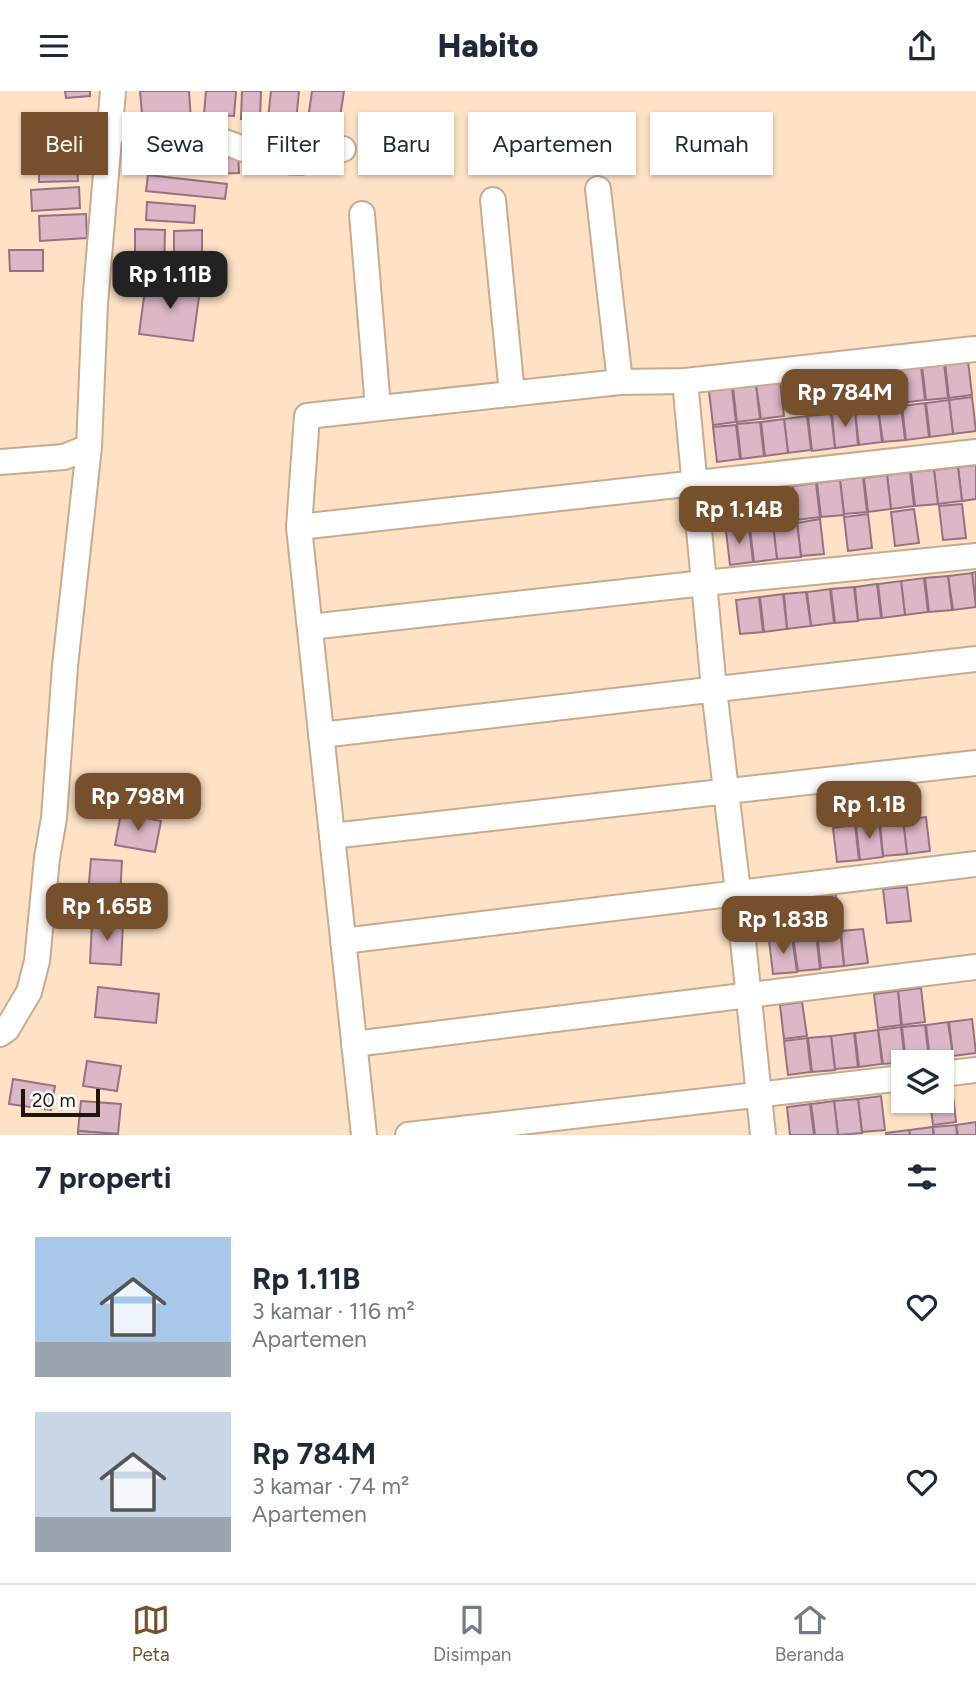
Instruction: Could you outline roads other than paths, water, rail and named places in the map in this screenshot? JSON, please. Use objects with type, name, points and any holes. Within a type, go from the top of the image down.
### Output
[{"type":"street","points":[[0,1034],[7,1029],[29,992],[37,961],[47,858],[54,818],[65,666],[89,447],[95,304],[113,91]]},
{"type":"street","points":[[110,129],[204,134],[242,147]]},
{"type":"street","points":[[598,189],[620,382]]},
{"type":"street","points":[[493,200],[512,394]]},
{"type":"street","points":[[362,214],[377,408]]},
{"type":"street","points":[[364,1135],[299,527],[307,416],[620,382],[685,381],[975,349]]},
{"type":"street","points":[[685,381],[714,689],[763,1135]]},
{"type":"street","points":[[0,462],[64,457],[89,447]]},
{"type":"street","points":[[299,527],[976,452]]},
{"type":"street","points":[[310,627],[976,556]]},
{"type":"street","points":[[321,735],[976,659]]},
{"type":"street","points":[[332,836],[976,763]]},
{"type":"street","points":[[343,941],[976,864]]},
{"type":"street","points":[[354,1044],[976,967]]},
{"type":"street","points":[[954,1073],[976,1070]]},
{"type":"street","points":[[408,1135],[891,1079]]}]
